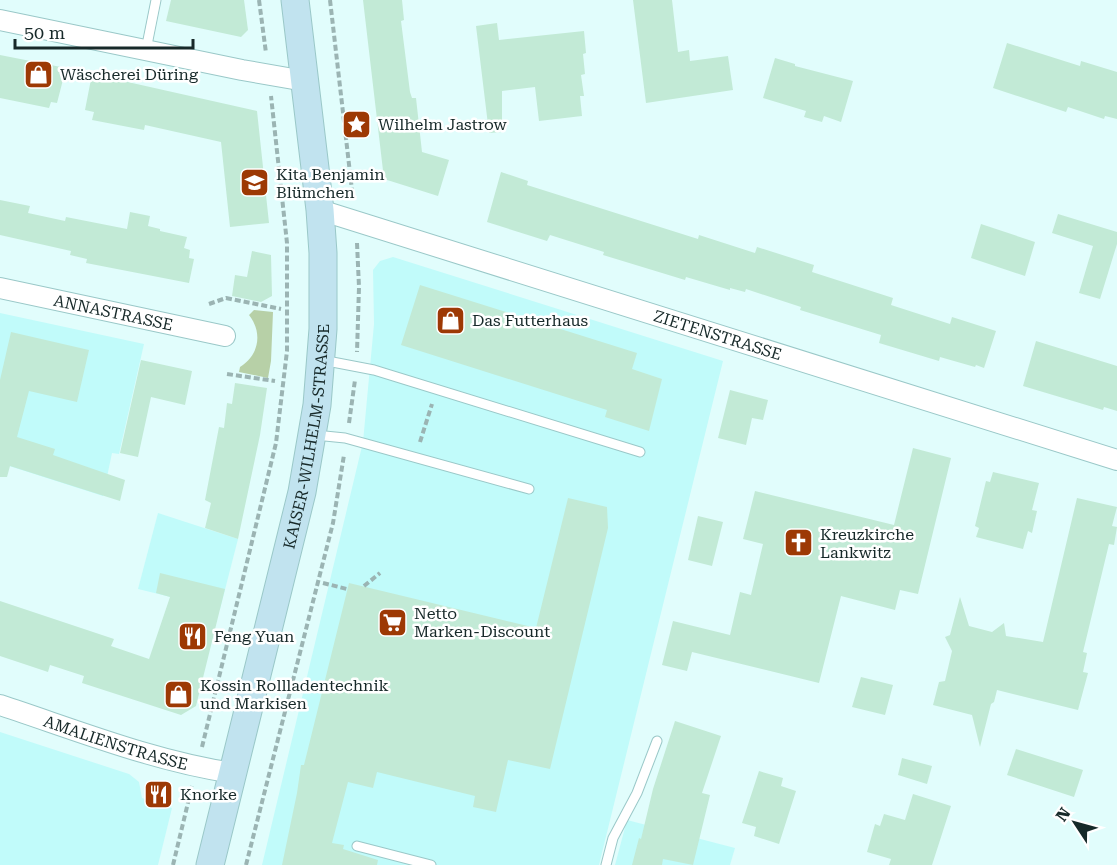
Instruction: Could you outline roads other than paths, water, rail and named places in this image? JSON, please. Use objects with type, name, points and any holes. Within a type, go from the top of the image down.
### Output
[{"type":"main road","name":"KAISER-WILHELM-STRASSE","points":[[210,865],[302,492],[313,435],[321,359],[324,281],[320,210],[295,0]]},
{"type":"street","points":[[0,20],[305,81]]},
{"type":"street","name":"ZIETENSTRASSE","points":[[320,210],[1117,460]]},
{"type":"street","name":"ANNASTRASSE","points":[[0,288],[225,336]]},
{"type":"street","name":"AMALIENSTRASSE","points":[[0,705],[164,759],[197,768],[233,773]]},
{"type":"lane","points":[[146,50],[156,0]]},
{"type":"lane","points":[[321,359],[374,370],[640,452]]},
{"type":"lane","points":[[313,435],[345,438],[529,489]]},
{"type":"lane","points":[[606,865],[613,838],[637,793],[657,741]]},
{"type":"lane","points":[[357,846],[430,865]]},
{"type":"place","name":"Wäscherei Düring","points":[[39,74]]},
{"type":"place","name":"Wilhelm Jastrow","points":[[357,124]]},
{"type":"place","name":"Kita Benjamin Blümchen","points":[[255,183]]},
{"type":"place","name":"Das Futterhaus","points":[[451,320]]},
{"type":"place","name":"Kreuzkirche Lankwitz","points":[[799,543]]},
{"type":"place","name":"Netto Marken-Discount","points":[[393,622]]},
{"type":"place","name":"Feng Yuan","points":[[193,636]]},
{"type":"place","name":"Kossin Rollladentechnik und Markisen","points":[[179,694]]},
{"type":"place","name":"Knorke","points":[[159,794]]}]
